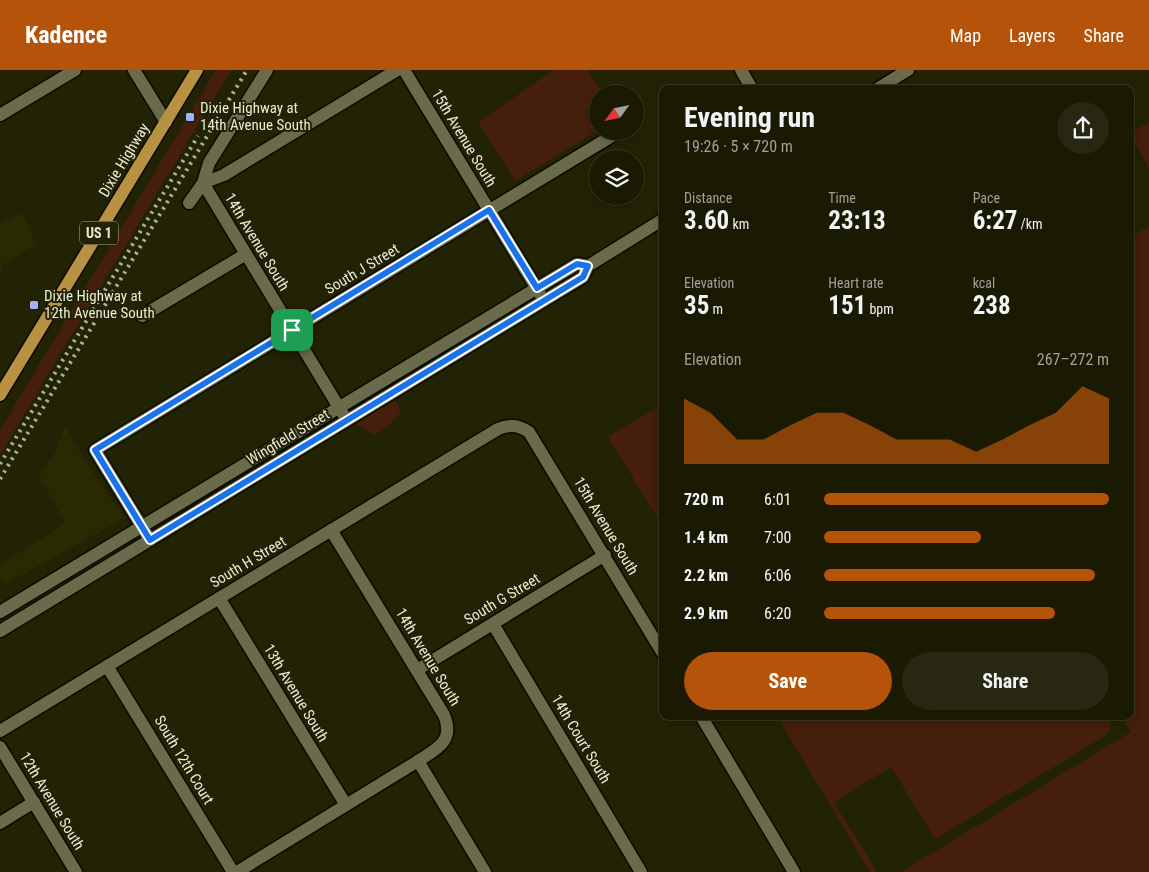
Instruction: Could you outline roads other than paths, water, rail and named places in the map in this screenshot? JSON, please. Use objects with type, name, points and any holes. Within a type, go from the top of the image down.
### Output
[{"type":"main road","name":"Dixie Highway","points":[[0,395],[197,70]]},
{"type":"street","points":[[0,115],[75,70]]},
{"type":"street","points":[[134,70],[166,122]]},
{"type":"street","points":[[189,203],[202,183],[209,163],[267,70]]},
{"type":"street","points":[[202,183],[224,175],[397,70]]},
{"type":"street","name":"15th Avenue South","points":[[404,70],[544,300]]},
{"type":"street","points":[[741,70],[750,85]]},
{"type":"street","points":[[884,85],[908,70]]},
{"type":"street","name":"South J Street","points":[[142,527],[95,450],[605,140]]},
{"type":"street","name":"14th Avenue South","points":[[202,183],[347,420]]},
{"type":"street","name":"Wingfield Street","points":[[0,631],[583,277],[588,266],[659,222]]},
{"type":"street","points":[[142,316],[246,254]]},
{"type":"street","name":"Wingfield Street","points":[[0,612],[577,264],[588,266]]},
{"type":"street","name":"15th Avenue South","points":[[514,425],[529,432],[659,647]]},
{"type":"street","name":"South H Street","points":[[0,731],[498,429],[514,425]]},
{"type":"street","points":[[192,496],[200,510]]},
{"type":"street","points":[[142,527],[150,540]]},
{"type":"street","name":"14th Avenue South","points":[[331,530],[444,715],[448,731],[446,739],[441,746],[418,761]]},
{"type":"street","name":"South G Street","points":[[417,670],[605,556]]},
{"type":"street","name":"13th Avenue South","points":[[219,598],[346,805]]},
{"type":"street","name":"14th Court South","points":[[493,624],[642,872]]},
{"type":"street","name":"South 12th Court","points":[[107,666],[235,872]]},
{"type":"street","points":[[703,720],[794,872]]},
{"type":"street","name":"12th Avenue South","points":[[0,747],[76,872]]},
{"type":"street","points":[[235,872],[418,761],[486,872]]},
{"type":"street","points":[[0,823],[34,802]]},
{"type":"railway","points":[[0,479],[247,70]]},
{"type":"railway","points":[[0,464],[198,136]]},
{"type":"place","name":"Dixie Highway at 14th Avenue South","points":[[190,117]]},
{"type":"place","name":"Dixie Highway at 12th Avenue South","points":[[34,305]]}]
